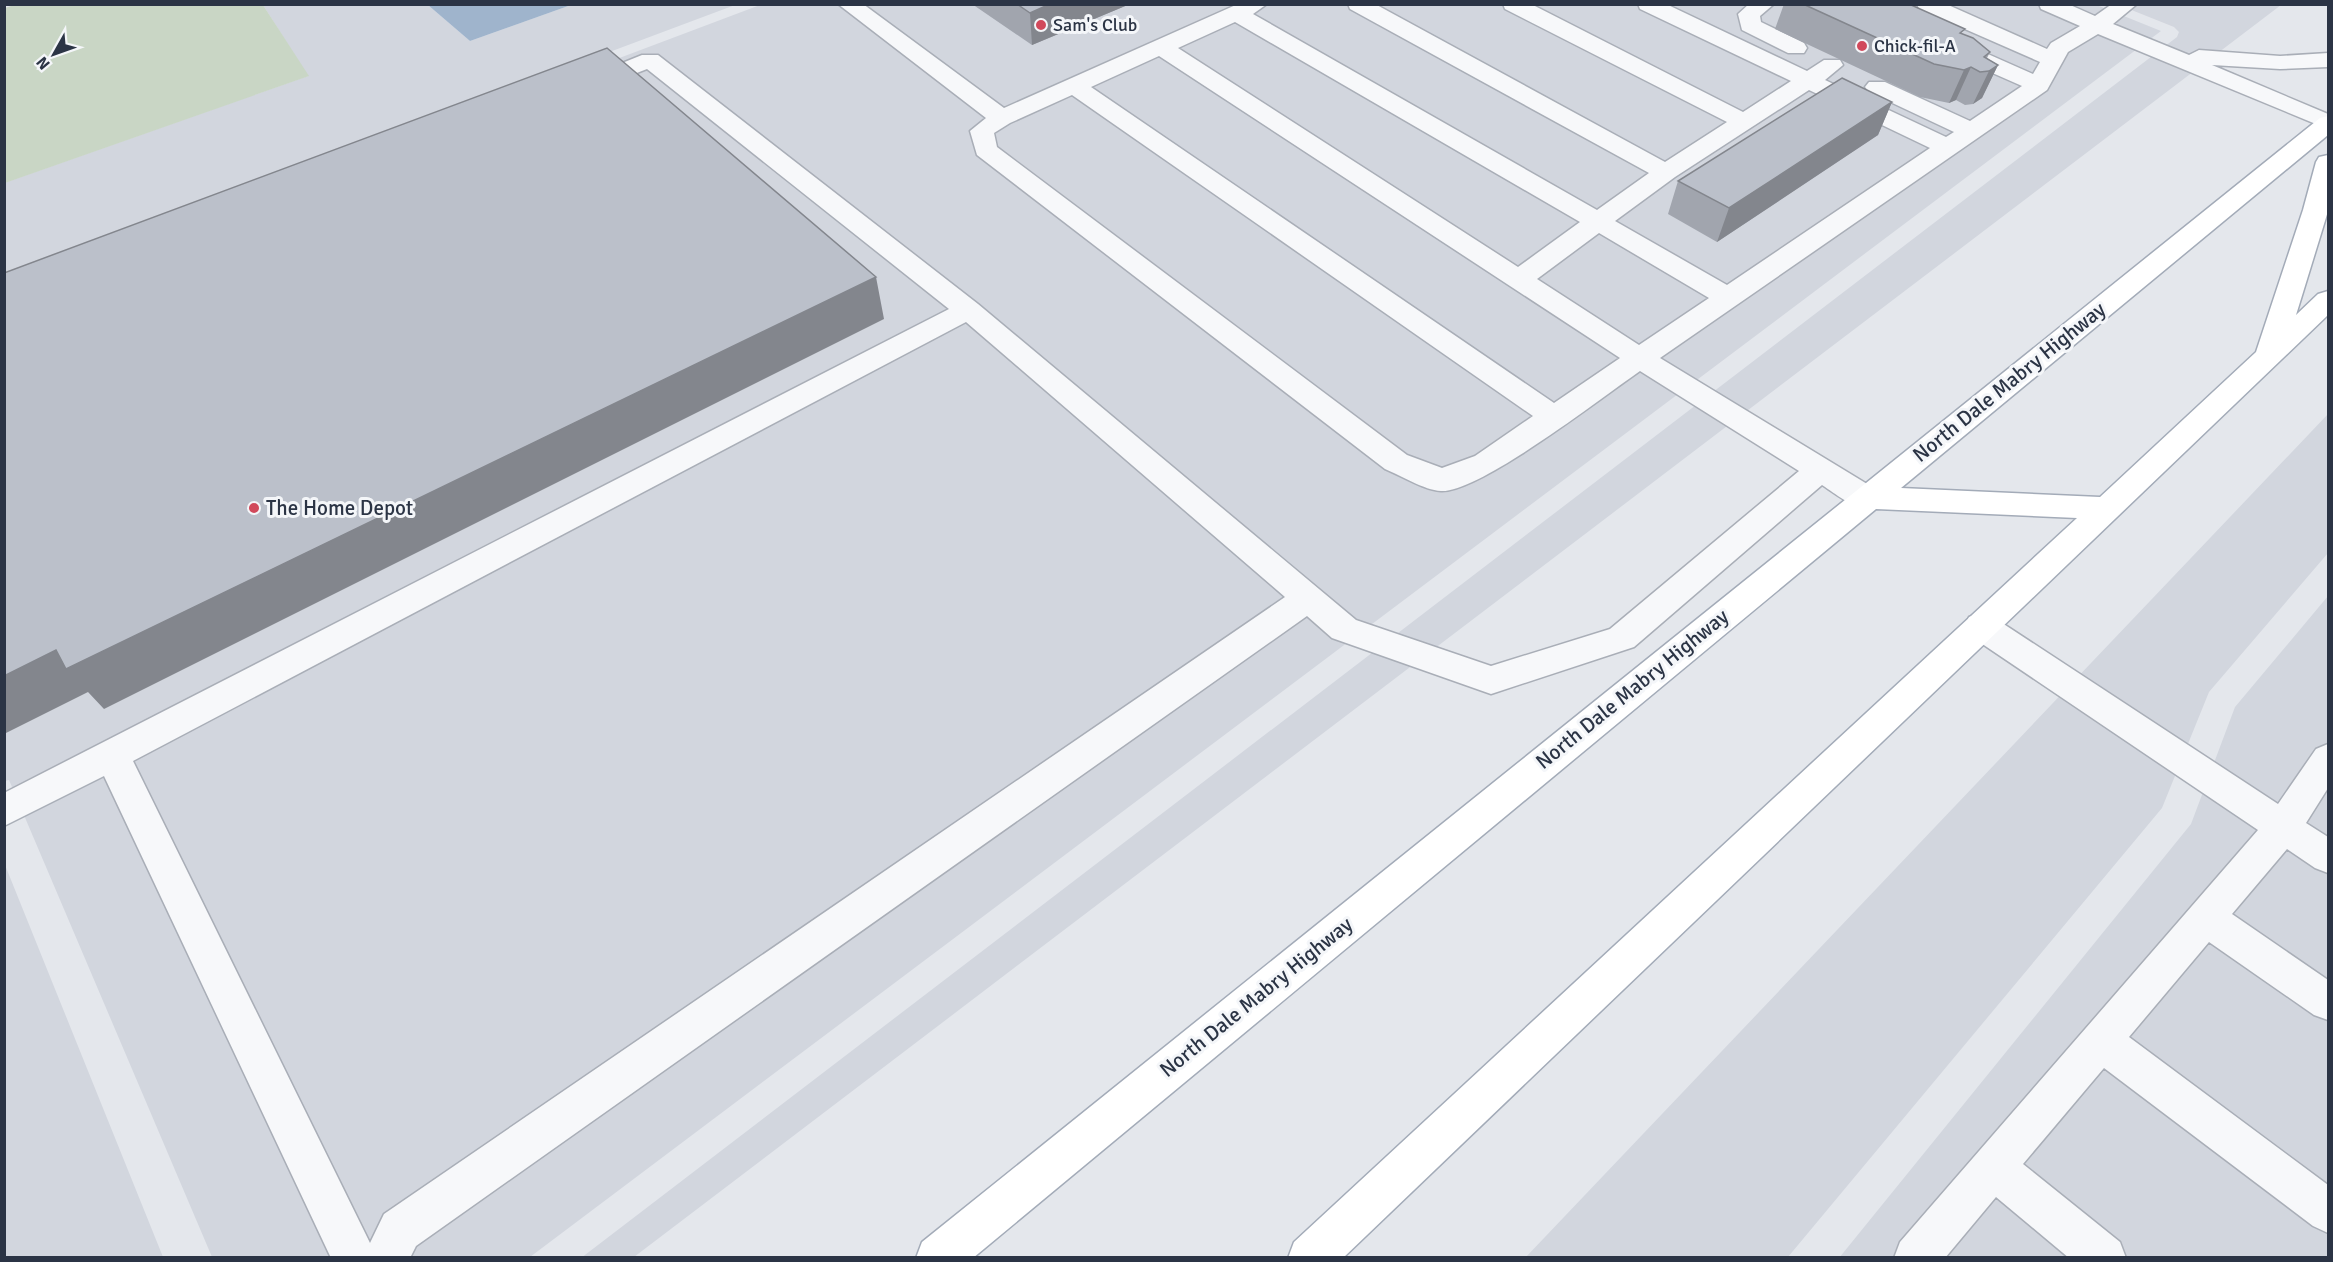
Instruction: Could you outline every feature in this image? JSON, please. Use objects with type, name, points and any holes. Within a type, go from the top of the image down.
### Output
[{"type":"main road","name":"North Dale Mabry Highway","points":[[938,1257],[2328,123]]},
{"type":"main road","points":[[2268,356],[2316,210],[2328,162]]},
{"type":"main road","points":[[1310,1257],[2328,300]]},
{"type":"main road","points":[[1866,498],[2107,508]]},
{"type":"lane","points":[[848,4],[1002,118]]},
{"type":"lane","points":[[1358,4],[1666,172]]},
{"type":"lane","points":[[1513,4],[1745,123]]},
{"type":"lane","points":[[1764,4],[1749,14],[1750,25],[1796,48]]},
{"type":"lane","points":[[1927,4],[2054,60]]},
{"type":"lane","points":[[2049,4],[2328,123]]},
{"type":"lane","points":[[1728,297],[1247,9],[1002,118],[982,131],[986,150],[1396,462],[1442,480],[1486,463],[2039,86],[2059,48],[2127,4]]},
{"type":"lane","points":[[1658,6],[1947,147]]},
{"type":"lane","points":[[1940,42],[2039,86]]},
{"type":"lane","points":[[1161,47],[1640,357],[1866,498]]},
{"type":"lane","points":[[2165,53],[2259,63],[2298,64],[2328,60]]},
{"type":"lane","points":[[562,95],[650,60],[968,310],[1344,629],[1491,680],[1622,638],[1821,469]]},
{"type":"lane","points":[[1520,279],[1597,220],[1666,172],[1832,65]]},
{"type":"lane","points":[[1074,86],[1553,416]]},
{"type":"lane","points":[[1877,87],[1971,131]]},
{"type":"lane","points":[[4,811],[968,310]]},
{"type":"lane","points":[[386,1257],[400,1230],[1308,598]]},
{"type":"lane","points":[[1981,626],[2328,857]]},
{"type":"lane","points":[[112,754],[354,1257]]},
{"type":"lane","points":[[1916,1257],[2283,827],[2328,759]]},
{"type":"lane","points":[[2205,917],[2328,1002]]},
{"type":"lane","points":[[2100,1040],[2328,1211]]},
{"type":"lane","points":[[1993,1167],[2103,1257]]},
{"type":"shaded area","points":[[2094,4],[2161,31],[530,1257],[212,1257],[9,780],[5,781],[4,290],[760,5]]},
{"type":"shaded area","points":[[263,5],[428,5],[470,41],[571,5],[735,5],[5,278],[4,183],[308,76]]},
{"type":"shaded area","points":[[2119,5],[2281,5],[634,1257],[581,1258],[2177,37],[2179,32],[2174,27]]},
{"type":"shaded area","points":[[2328,414],[2328,553],[2209,692],[2162,808],[1788,1257],[1525,1258]]},
{"type":"shaded area","points":[[2328,596],[2328,1257],[1839,1258],[2191,824],[2235,707]]},
{"type":"shaded area","points":[[5,865],[163,1257],[5,1257]]},
{"type":"green space","points":[[17,4],[263,5],[309,76],[5,183],[5,8]]},
{"type":"water","points":[[428,5],[571,5],[470,41]]},
{"type":"building","points":[[1017,4],[1050,4],[1030,13]]},
{"type":"building","points":[[1803,4],[1909,4],[1965,29],[1960,33],[1973,38],[1990,52],[1984,57],[1998,65],[1989,71],[1980,72],[1971,67],[1964,70],[1934,64]]},
{"type":"building","name":"The Home Depot","points":[[607,48],[876,277],[66,669],[56,650],[4,676],[4,273]]},
{"type":"building","points":[[1842,78],[1892,102],[1729,208],[1678,181]]},
{"type":"place","name":"Sam's Club","points":[[1041,25]]},
{"type":"place","name":"Chick-fil-A","points":[[1862,46]]},
{"type":"place","name":"The Home Depot","points":[[254,508]]}]
